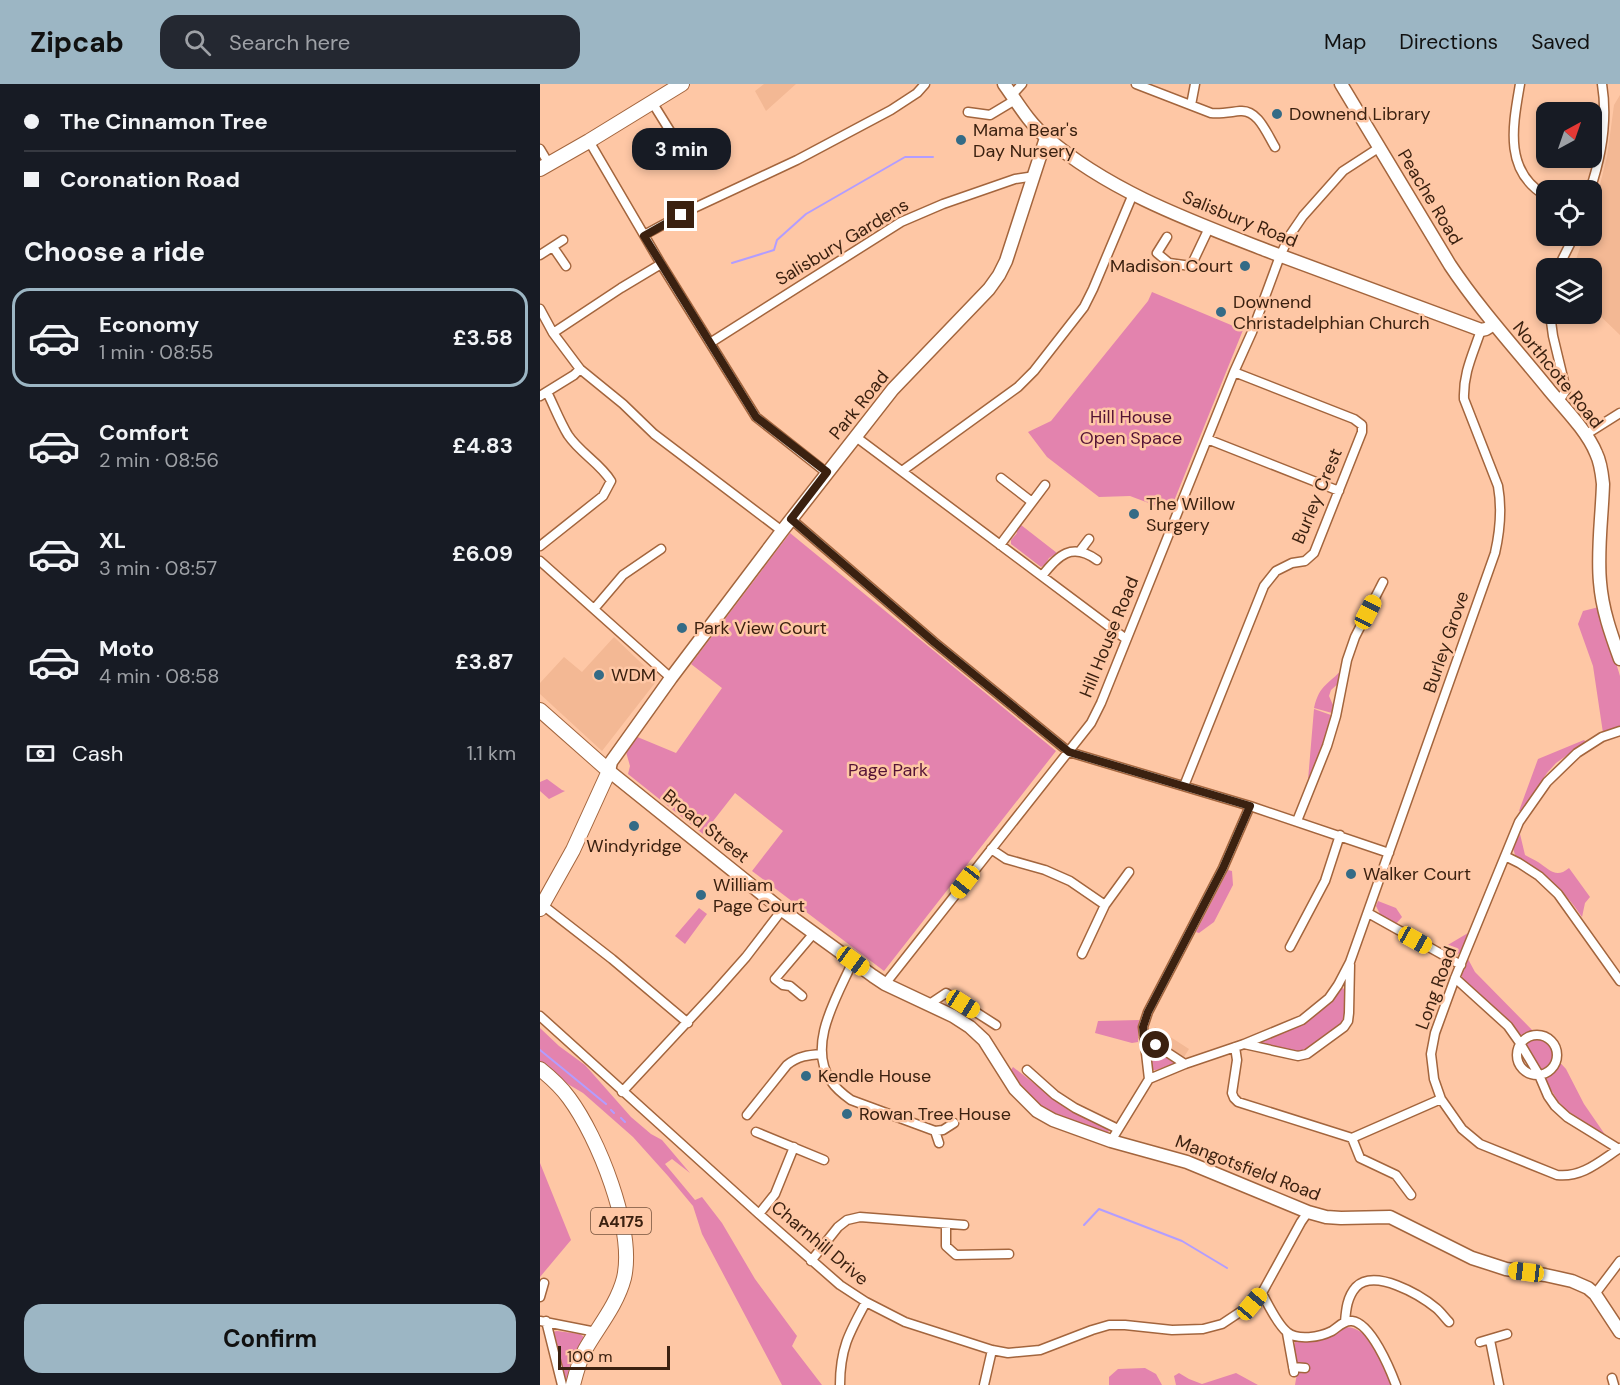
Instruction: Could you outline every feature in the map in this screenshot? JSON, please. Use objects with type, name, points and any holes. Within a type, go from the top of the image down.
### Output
[{"type":"main road","points":[[544,166],[682,84]]},
{"type":"main road","name":"Broad Street","points":[[540,710],[609,771]]},
{"type":"main road","points":[[541,905],[577,841],[609,771]]},
{"type":"main road","name":"A4175","points":[[540,1069],[568,1096],[585,1121],[597,1146],[616,1200],[627,1255],[624,1279],[612,1308],[584,1352],[573,1385]]},
{"type":"street","points":[[644,236],[692,209],[797,160],[891,110],[925,84]]},
{"type":"street","name":"Salisbury Road","points":[[1004,84],[1032,123],[1046,138],[1109,182],[1209,228],[1481,330]]},
{"type":"street","points":[[968,112],[990,115],[1014,98],[1022,84]]},
{"type":"street","points":[[1137,84],[1211,113],[1248,111],[1258,120],[1275,147]]},
{"type":"street","points":[[1191,105],[1195,84]]},
{"type":"street","name":"Peache Road","points":[[1341,84],[1450,265],[1494,324]]},
{"type":"street","points":[[1521,84],[1514,137],[1517,162],[1536,189]]},
{"type":"street","points":[[1592,180],[1604,131],[1605,107],[1602,84]]},
{"type":"street","points":[[652,102],[669,125]]},
{"type":"street","name":"Park Road","points":[[609,771],[611,762],[671,678],[827,472],[893,389],[989,289],[999,275],[1006,261],[1046,138]]},
{"type":"street","points":[[589,141],[644,236],[756,417],[827,472]]},
{"type":"street","name":"Hill House Road","points":[[885,984],[1091,723],[1290,235],[1302,216],[1343,171],[1380,147]]},
{"type":"street","points":[[540,149],[544,166]]},
{"type":"street","name":"Salisbury Gardens","points":[[710,343],[901,222],[984,189],[1015,179],[1035,176]]},
{"type":"street","points":[[902,471],[1018,387],[1034,371],[1084,308],[1133,194]]},
{"type":"street","points":[[1167,237],[1157,253],[1169,263],[1191,266],[1209,228]]},
{"type":"street","points":[[540,255],[563,240]]},
{"type":"street","points":[[553,247],[566,266]]},
{"type":"street","points":[[554,333],[661,264]]},
{"type":"street","points":[[540,309],[580,369],[695,467],[782,531]]},
{"type":"street","points":[[1481,330],[1486,330],[1494,324]]},
{"type":"street","name":"Northcote Road","points":[[1494,324],[1559,401],[1596,452],[1602,474],[1603,493],[1599,549],[1600,583],[1604,609],[1619,654]]},
{"type":"street","points":[[1551,324],[1566,390],[1559,401]]},
{"type":"street","name":"Burley Grove","points":[[1149,1078],[1239,1046],[1302,1020],[1316,1011],[1329,998],[1350,962],[1495,553],[1501,499],[1464,399],[1466,372],[1481,330]]},
{"type":"street","points":[[540,546],[603,496],[611,481],[604,470],[568,435],[543,394],[580,369]]},
{"type":"street","name":"Burley Crest","points":[[1184,786],[1264,586],[1276,571],[1292,563],[1305,561],[1314,553],[1362,432],[1362,425],[1354,419],[1234,372]]},
{"type":"street","points":[[1585,435],[1620,413]]},
{"type":"street","points":[[856,437],[1126,639]]},
{"type":"street","points":[[1207,440],[1339,491]]},
{"type":"street","points":[[1001,478],[1032,502]]},
{"type":"street","points":[[1000,545],[1045,485]]},
{"type":"street","points":[[791,519],[934,642],[1069,752],[1250,806],[1389,853]]},
{"type":"street","points":[[1080,551],[1089,538]]},
{"type":"street","points":[[594,609],[623,575],[661,549]]},
{"type":"street","points":[[1042,576],[1058,557],[1077,550],[1086,552],[1097,560]]},
{"type":"street","points":[[540,561],[671,678]]},
{"type":"street","points":[[1297,821],[1327,746],[1336,716],[1347,660],[1355,637],[1383,582]]},
{"type":"street","name":"Long Road","points":[[1619,1148],[1590,1168],[1569,1177],[1557,1175],[1480,1143],[1462,1129],[1442,1099],[1434,1079],[1431,1054],[1435,1033],[1455,978],[1519,822],[1547,782],[1577,753],[1602,737],[1620,731]]},
{"type":"street","name":"Broad Street","points":[[609,771],[782,910],[885,984]]},
{"type":"street","points":[[1111,1141],[1149,1078],[1143,1027],[1148,1012],[1223,868],[1250,806]]},
{"type":"street","points":[[1290,947],[1324,881],[1340,835]]},
{"type":"street","points":[[991,849],[1006,859],[1046,870],[1070,881],[1105,905]]},
{"type":"street","points":[[1504,856],[1539,876],[1558,894],[1620,981]]},
{"type":"street","points":[[1082,954],[1105,905],[1129,872]]},
{"type":"street","points":[[541,905],[612,959],[688,1023]]},
{"type":"street","points":[[622,1092],[688,1023],[746,957],[782,910]]},
{"type":"street","points":[[1368,913],[1461,965]]},
{"type":"street","points":[[802,996],[790,986],[783,985],[776,979],[814,933]]},
{"type":"street","points":[[853,961],[825,1023],[822,1054],[824,1067],[831,1081],[851,1100],[935,1131],[943,1130],[954,1122]]},
{"type":"street","name":"Burley Grove","points":[[1239,1046],[1298,1056],[1307,1054],[1344,1027],[1349,1013],[1350,962]]},
{"type":"street","points":[[1455,978],[1508,1026],[1555,1106],[1567,1117],[1619,1148]]},
{"type":"street","name":"Mangotsfield Road","points":[[885,984],[953,1016],[970,1027],[984,1040],[1013,1087],[1037,1111],[1053,1120],[1111,1141],[1187,1162],[1308,1212],[1341,1218],[1390,1217],[1472,1258],[1506,1269],[1572,1281],[1595,1294],[1620,1332]]},
{"type":"street","points":[[928,1005],[946,993],[996,1025]]},
{"type":"street","name":"Charnhill Drive","points":[[540,1016],[622,1092],[840,1285],[866,1302],[905,1322],[992,1350],[1008,1353],[1040,1350],[1109,1325],[1172,1330],[1203,1329],[1222,1324],[1252,1304],[1262,1293],[1308,1212]]},
{"type":"street","points":[[1520,1043],[1531,1035],[1548,1038],[1553,1043],[1557,1051],[1555,1065],[1539,1076]]},
{"type":"street","points":[[1144,1037],[1185,1064]]},
{"type":"street","points":[[1239,1046],[1232,1093],[1238,1102],[1352,1138],[1442,1099]]},
{"type":"street","points":[[747,1115],[787,1065],[807,1055],[822,1054]]},
{"type":"street","points":[[1027,1070],[1055,1095],[1075,1108],[1118,1129]]},
{"type":"street","points":[[749,1095],[758,1102]]},
{"type":"street","points":[[935,1131],[939,1143]]},
{"type":"street","points":[[756,1132],[824,1160]]},
{"type":"street","points":[[1352,1138],[1360,1158],[1396,1175],[1411,1195]]},
{"type":"street","points":[[759,1214],[775,1194],[794,1147]]},
{"type":"street","points":[[811,1261],[838,1227],[847,1220],[860,1217],[964,1226]]},
{"type":"street","points":[[946,1225],[946,1246],[956,1255],[1009,1254]]},
{"type":"street","points":[[1595,1294],[1620,1261]]},
{"type":"street","points":[[1345,1322],[1346,1305],[1350,1296],[1356,1287],[1370,1281],[1386,1282],[1404,1288],[1438,1309],[1449,1323]]},
{"type":"street","points":[[540,1297],[544,1283]]},
{"type":"street","points":[[1262,1293],[1273,1314],[1287,1333],[1294,1370],[1305,1368]]},
{"type":"street","points":[[840,1385],[840,1364],[845,1344],[866,1302]]},
{"type":"street","points":[[562,1385],[543,1321],[596,1332]]},
{"type":"street","points":[[1287,1333],[1303,1338],[1316,1337],[1345,1322],[1352,1321],[1360,1324],[1368,1332],[1387,1362],[1396,1385]]},
{"type":"street","points":[[1480,1342],[1507,1334]]},
{"type":"street","points":[[1490,1340],[1499,1385]]},
{"type":"street","points":[[984,1385],[992,1350]]},
{"type":"shaded area","points":[[764,84],[796,84],[766,111],[755,91]]},
{"type":"shaded area","points":[[1620,95],[1620,335],[1602,318],[1602,258],[1576,258],[1581,246],[1602,246],[1601,180],[1607,157],[1614,105]]},
{"type":"shaded area","points":[[614,637],[658,679],[602,751],[540,694],[540,683],[564,657],[582,672]]},
{"type":"shaded area","points":[[1155,1027],[1189,1049],[1184,1057],[1150,1035]]},
{"type":"green space","name":"Hill House Open Space","points":[[1152,292],[1243,330],[1170,511],[1130,496],[1099,497],[1047,457],[1028,432],[1051,421],[1148,301]]},
{"type":"green space","points":[[1021,525],[1057,553],[1049,558],[1045,565],[1041,567],[1011,544],[1011,540]]},
{"type":"green space","name":"Page Park","points":[[790,533],[1056,751],[884,971],[752,871],[783,831],[735,793],[703,834],[628,774],[630,766],[626,752],[635,736],[676,753],[722,688],[691,664]]},
{"type":"green space","points":[[1599,607],[1620,676],[1620,726],[1603,733],[1593,666],[1578,624],[1583,611]]},
{"type":"green space","points":[[1342,669],[1340,682],[1331,690],[1329,696],[1333,705],[1332,713],[1314,708],[1322,689]]},
{"type":"green space","points":[[1314,709],[1331,715],[1326,737],[1308,780]]},
{"type":"green space","points":[[1584,740],[1586,742],[1556,763],[1521,812],[1519,811],[1538,759]]},
{"type":"green space","points":[[547,779],[565,791],[549,799],[540,791],[540,782]]},
{"type":"green space","points":[[1520,834],[1525,855],[1553,872],[1560,873],[1569,868],[1590,897],[1585,903],[1582,917],[1552,882],[1515,855],[1513,848]]},
{"type":"green space","points":[[1228,870],[1232,871],[1233,885],[1214,922],[1199,933],[1196,932]]},
{"type":"green space","points":[[1378,901],[1396,908],[1402,917],[1396,924],[1381,916],[1376,906]]},
{"type":"green space","points":[[699,908],[707,914],[685,944],[675,936]]},
{"type":"green space","points":[[1468,933],[1457,955],[1454,956],[1441,949]]},
{"type":"green space","points":[[1468,959],[1475,972],[1535,1033],[1552,1046],[1554,1056],[1566,1069],[1584,1104],[1606,1136],[1566,1110],[1558,1101],[1511,1025],[1463,979],[1461,975]]},
{"type":"green space","points":[[1340,988],[1346,989],[1346,1016],[1343,1023],[1307,1050],[1301,1053],[1257,1045],[1258,1041],[1295,1026]]},
{"type":"green space","points":[[1139,1020],[1138,1042],[1132,1043],[1095,1033],[1098,1021]]},
{"type":"green space","points":[[540,1028],[559,1046],[585,1065],[631,1117],[662,1140],[690,1173],[672,1159],[665,1164],[695,1200],[702,1197],[722,1223],[755,1279],[797,1336],[792,1346],[822,1385],[782,1385],[702,1234],[693,1206],[633,1137],[583,1093],[561,1080],[540,1062]]},
{"type":"green space","points":[[1153,1045],[1176,1060],[1176,1063],[1153,1070],[1150,1047]]},
{"type":"green space","points":[[1013,1067],[1063,1106],[1080,1116],[1107,1126],[1108,1134],[1067,1119],[1039,1104],[1020,1084],[1011,1070]]},
{"type":"green space","points":[[540,1163],[571,1240],[540,1277]]},
{"type":"green space","points":[[1346,1327],[1363,1333],[1369,1340],[1381,1358],[1392,1385],[1295,1385],[1297,1373],[1300,1371],[1293,1351],[1295,1342],[1324,1338]]},
{"type":"green space","points":[[552,1332],[580,1334],[584,1337],[570,1366],[567,1385],[565,1385]]},
{"type":"green space","points":[[1145,1368],[1156,1374],[1162,1385],[1109,1385],[1109,1377],[1118,1369]]},
{"type":"green space","points":[[1179,1373],[1202,1384],[1236,1373],[1258,1385],[1176,1385],[1174,1376]]},
{"type":"waterway","points":[[732,263],[774,250],[777,240],[806,214],[905,157],[933,157]]},
{"type":"waterway","points":[[540,1050],[606,1104]]},
{"type":"waterway","points":[[611,1110],[614,1113]]},
{"type":"waterway","points":[[621,1118],[625,1122]]},
{"type":"waterway","points":[[1084,1225],[1099,1209],[1182,1241],[1227,1268]]},
{"type":"place","name":"Downend Library","points":[[1277,114]]},
{"type":"place","name":"Mama Bear's Day Nursery","points":[[961,140]]},
{"type":"place","name":"Madison Court","points":[[1245,266]]},
{"type":"place","name":"Downend Christadelphian Church","points":[[1221,312]]},
{"type":"place","name":"The Willow Surgery","points":[[1134,514]]},
{"type":"place","name":"Park View Court","points":[[682,628]]},
{"type":"place","name":"WDM","points":[[599,675]]},
{"type":"place","name":"Windyridge","points":[[634,826]]},
{"type":"place","name":"Walker Court","points":[[1351,874]]},
{"type":"place","name":"William Page Court","points":[[701,895]]},
{"type":"place","name":"Kendle House","points":[[806,1076]]},
{"type":"place","name":"Rowan Tree House","points":[[847,1114]]},
{"type":"route","points":[[681,215],[644,236],[756,417],[827,472],[791,519],[934,642],[1069,752],[1250,806],[1223,868],[1148,1012],[1143,1027],[1144,1037],[1156,1045]]}]
